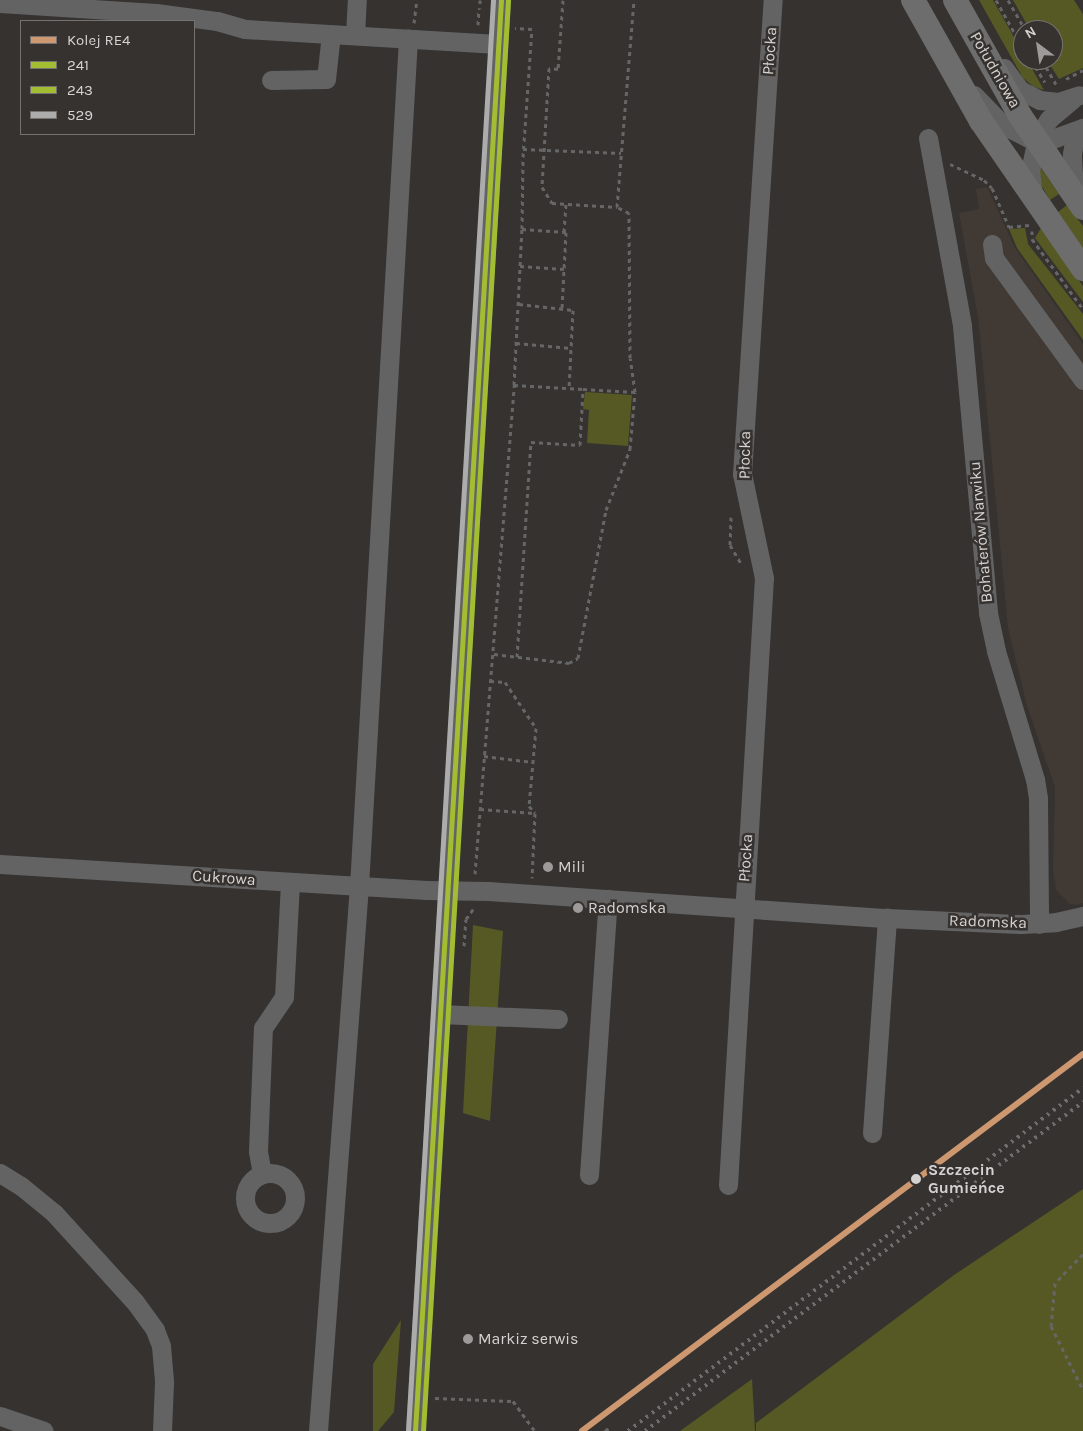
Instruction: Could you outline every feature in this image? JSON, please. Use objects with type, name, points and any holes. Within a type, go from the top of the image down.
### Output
[{"type":"main road","name":"Południowa","points":[[913,0],[981,121],[1083,269]]},
{"type":"main road","name":"Południowa","points":[[955,0],[999,79],[1036,139],[1083,208]]},
{"type":"street","points":[[355,35],[358,0]]},
{"type":"street","points":[[414,1429],[501,0]]},
{"type":"street","name":"Płocka","points":[[743,909],[764,578],[742,474],[773,0]]},
{"type":"street","name":"Południowa","points":[[955,0],[1020,90],[1048,102],[1065,101],[1081,94]]},
{"type":"street","points":[[0,3],[156,12],[217,21],[245,29],[498,44]]},
{"type":"street","points":[[271,80],[326,79],[332,34]]},
{"type":"street","points":[[318,1431],[360,886],[408,38]]},
{"type":"street","name":"Południowa","points":[[953,72],[1003,125],[1022,136],[1036,139],[1055,138],[1083,128]]},
{"type":"street","name":"Południowa","points":[[1034,198],[1030,171],[1036,139],[1054,114],[1081,94]]},
{"type":"street","name":"Południowa","points":[[1083,128],[1074,142],[1072,161],[1075,183],[1083,203]]},
{"type":"street","name":"Bohaterów Narwiku","points":[[929,146],[962,326],[988,613],[996,650],[1035,779],[1038,799],[1039,924]]},
{"type":"street","points":[[992,244],[994,258],[1083,380]]},
{"type":"street","name":"Cukrowa","points":[[0,864],[426,890],[447,889]]},
{"type":"street","points":[[262,1174],[258,1150],[263,1028],[284,997],[290,882]]},
{"type":"street","name":"Radomska","points":[[447,889],[887,918],[1039,924],[1083,916]]},
{"type":"street","points":[[589,1176],[608,899]]},
{"type":"street","points":[[728,1185],[743,909]]},
{"type":"street","points":[[872,1133],[887,918]]},
{"type":"street","points":[[440,1014],[558,1019]]},
{"type":"street","points":[[0,1173],[27,1190],[54,1213],[135,1302],[155,1330],[160,1346],[164,1383],[162,1431]]},
{"type":"street","points":[[0,1416],[44,1431]]},
{"type":"path","points":[[494,654],[569,663],[578,658],[606,510],[630,449],[635,392],[630,358],[629,213],[616,207],[552,203],[542,187],[549,68],[558,69],[564,0]]},
{"type":"path","points":[[616,207],[634,0]]},
{"type":"path","points":[[996,0],[1013,30]]},
{"type":"path","points":[[1008,0],[1019,20]]},
{"type":"path","points":[[475,874],[514,386],[522,229],[523,149],[532,29],[513,28]]},
{"type":"path","points":[[1065,79],[1083,70]]},
{"type":"path","points":[[929,146],[984,180],[992,188],[1009,227],[1031,225]]},
{"type":"path","points":[[523,149],[621,153]]},
{"type":"path","points":[[562,309],[566,204]]},
{"type":"path","points":[[522,229],[564,232]]},
{"type":"path","points":[[520,266],[564,269]]},
{"type":"path","points":[[519,304],[574,310],[570,388]]},
{"type":"path","points":[[516,343],[572,348]]},
{"type":"path","points":[[514,386],[635,392]]},
{"type":"path","points":[[517,657],[531,442],[580,446],[583,389]]},
{"type":"path","points":[[490,681],[505,682],[536,728],[529,806],[534,813],[531,883]]},
{"type":"path","points":[[484,756],[533,762]]},
{"type":"path","points":[[480,809],[534,813]]},
{"type":"path","points":[[1083,1254],[1055,1283],[1050,1326],[1083,1390]]},
{"type":"path","points":[[417,1398],[513,1401],[535,1431]]},
{"type":"path","points":[[605,1431],[610,1427]]},
{"type":"shaded area","points":[[987,187],[1015,248],[1083,344],[1083,903],[1077,905],[1070,904],[1056,890],[1053,872],[1055,787],[1027,706],[1008,628],[978,317],[959,213],[979,209],[976,189]]},
{"type":"green space","points":[[979,0],[993,0],[1013,35],[1013,60]]},
{"type":"green space","points":[[1013,0],[1074,0],[1083,14],[1083,68],[1059,79],[1053,70],[1063,70],[1063,20],[1024,20]]},
{"type":"green space","points":[[1018,70],[1033,70],[1044,90],[1034,87],[1023,78]]},
{"type":"green space","points":[[1038,164],[1059,194],[1050,200],[1041,185]]},
{"type":"green space","points":[[1067,205],[1083,226],[1083,248],[1058,212]]},
{"type":"green space","points":[[1025,228],[1028,244],[1083,314],[1083,340],[1017,248],[1009,229]]},
{"type":"green space","points":[[1041,228],[1083,286],[1083,302],[1035,238]]},
{"type":"green space","points":[[585,392],[632,395],[628,446],[587,443],[589,410],[583,409]]},
{"type":"green space","points":[[473,925],[503,931],[490,1121],[463,1113]]},
{"type":"green space","points":[[1083,1189],[1083,1431],[756,1431],[756,1423],[954,1275]]},
{"type":"green space","points":[[401,1320],[394,1412],[378,1431],[373,1431],[373,1364]]},
{"type":"green space","points":[[752,1379],[755,1431],[680,1431]]},
{"type":"railway","points":[[628,1431],[1083,1088]]},
{"type":"railway","points":[[645,1431],[1083,1102]]},
{"type":"rail line","name":"RE4","points":[[582,1431],[1083,1054]]},
{"type":"transit line","name":"529","points":[[408,1431],[493,0]]},
{"type":"transit line","name":"241","points":[[415,1431],[501,0]]},
{"type":"transit line","name":"243","points":[[423,1431],[508,0]]},
{"type":"place","name":"Mili","points":[[548,867]]},
{"type":"place","name":"Radomska","points":[[578,908]]},
{"type":"place","name":"Szczecin Gumieńce","points":[[916,1179]]},
{"type":"place","name":"Markiz serwis","points":[[468,1339]]}]
